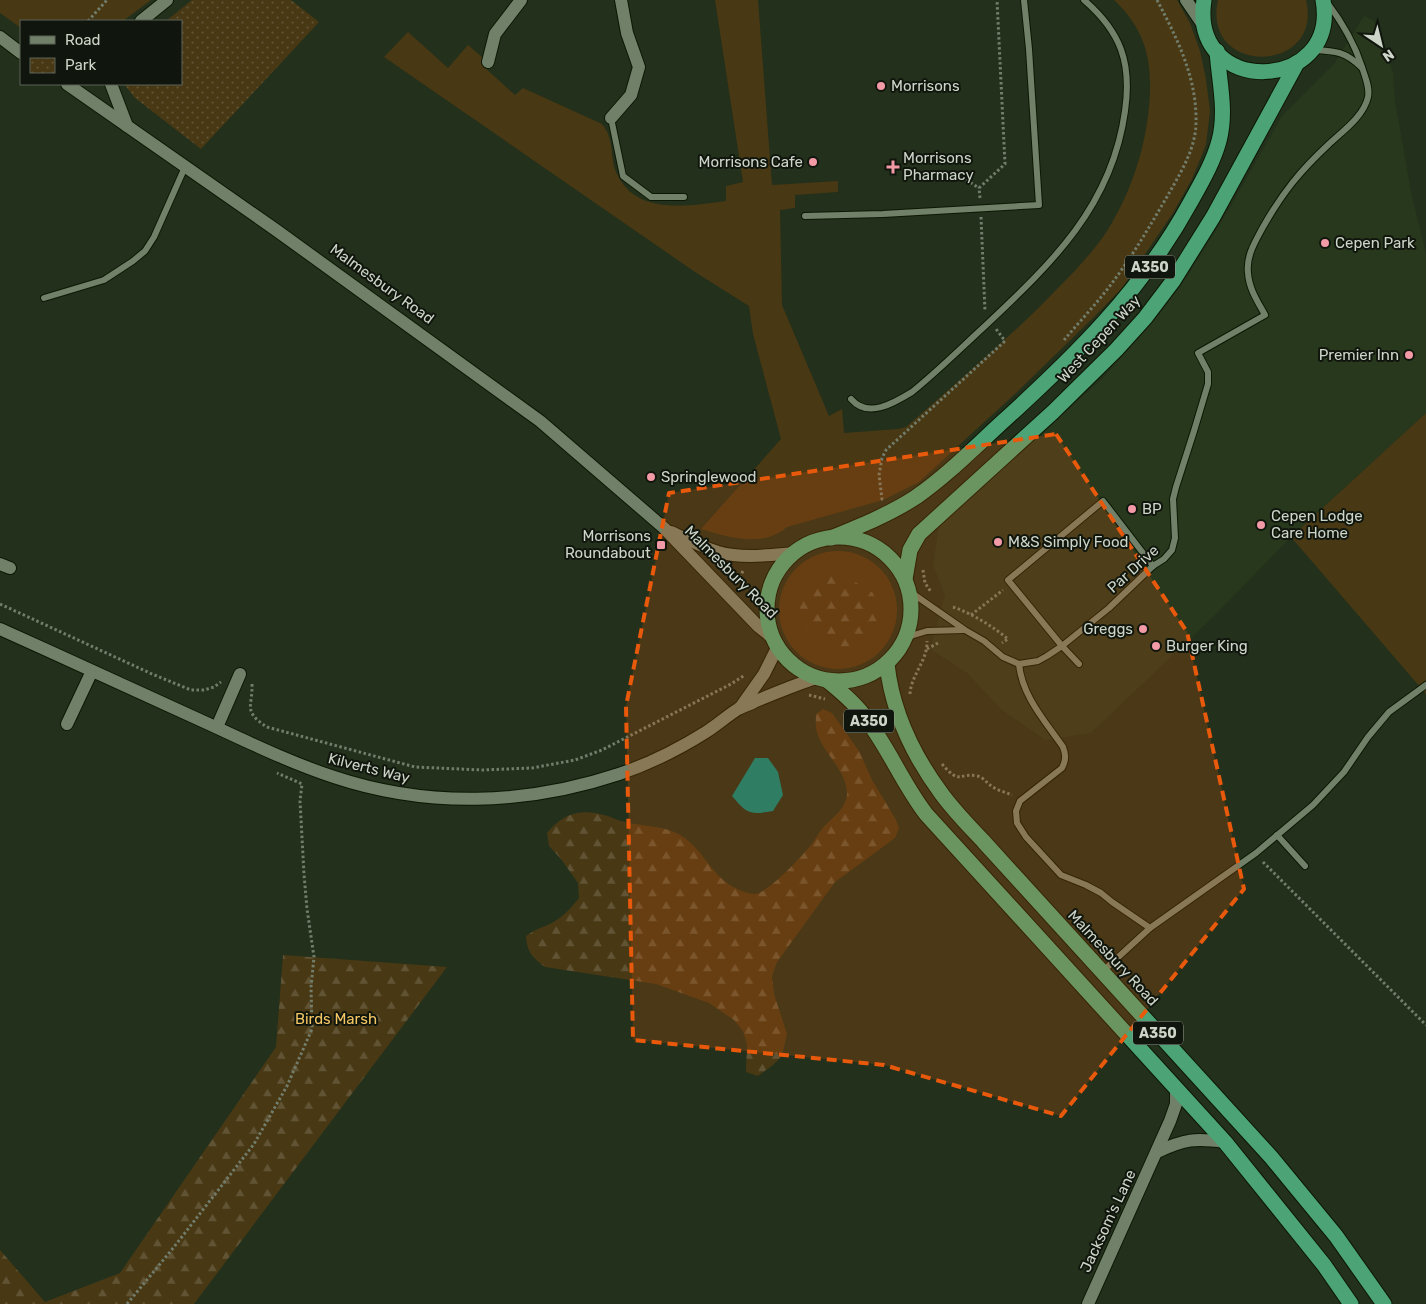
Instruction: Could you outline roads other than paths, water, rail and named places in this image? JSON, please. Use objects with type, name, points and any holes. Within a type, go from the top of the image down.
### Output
[{"type":"highway","points":[[1204,0],[1203,17],[1205,28],[1217,51],[1235,66],[1251,72],[1275,72],[1297,63],[1311,50],[1318,40],[1322,28],[1324,0]]},
{"type":"highway","name":"West Cepen Way","points":[[831,538],[897,508],[940,478],[1055,374],[1096,333],[1138,284],[1186,210],[1208,171],[1216,148],[1223,117],[1217,51]]},
{"type":"highway","name":"West Cepen Way","points":[[907,585],[910,550],[919,534],[1093,374],[1145,318],[1173,281],[1213,217],[1297,63]]},
{"type":"highway","name":"A350","points":[[822,679],[849,681],[858,679],[887,664],[904,638],[911,610],[907,585],[893,563],[878,549],[856,540],[831,538],[808,544],[794,553],[779,571],[770,592],[768,621],[776,643],[797,668],[822,679],[847,696],[865,716],[904,783],[926,814],[1225,1142],[1324,1265],[1351,1304]]},
{"type":"highway","name":"Malmesbury Road","points":[[887,664],[889,683],[900,719],[916,753],[941,793],[1271,1157],[1336,1236],[1384,1304]]},
{"type":"main road","points":[[142,20],[167,0]]},
{"type":"main road","points":[[488,62],[495,34],[521,0]]},
{"type":"main road","points":[[611,118],[631,95],[639,67],[627,33],[621,0]]},
{"type":"main road","points":[[1186,0],[1205,28]]},
{"type":"main road","points":[[0,37],[20,52]]},
{"type":"main road","name":"Malmesbury Road","points":[[71,85],[323,263],[540,421],[664,528],[776,643]]},
{"type":"main road","points":[[110,85],[127,126]]},
{"type":"main road","name":"Malmesbury Road","points":[[664,528],[719,552],[747,556],[794,553]]},
{"type":"main road","name":"Kilverts Way","points":[[0,629],[217,728],[324,774],[382,791],[464,800],[535,795],[620,774],[682,746],[740,708],[778,691],[822,679]]},
{"type":"main road","name":"Kilverts Way","points":[[740,708],[764,674],[776,643]]},
{"type":"main road","points":[[68,724],[92,670]]},
{"type":"main road","points":[[217,728],[239,676]]},
{"type":"main road","name":"Jacksom's Lane","points":[[1088,1304],[1174,1111],[1176,1088]]},
{"type":"main road","points":[[1157,1152],[1180,1142],[1199,1138],[1225,1142]]},
{"type":"lane","points":[[805,216],[1039,206],[1024,0]]},
{"type":"lane","points":[[851,399],[860,407],[868,409],[887,406],[898,401],[924,382],[1029,285],[1053,259],[1083,221],[1095,202],[1115,154],[1124,122],[1128,83],[1121,46],[1114,33],[1096,10],[1084,0]]},
{"type":"lane","points":[[1324,0],[1341,21],[1356,47],[1362,69]]},
{"type":"lane","points":[[1311,50],[1335,51],[1351,57],[1362,69]]},
{"type":"lane","name":"Par Drive","points":[[1020,664],[1038,660],[1062,646],[1109,608],[1172,550],[1175,538],[1173,499],[1208,384],[1208,372],[1198,353],[1265,315],[1249,284],[1247,266],[1251,252],[1267,220],[1288,187],[1350,125],[1365,105],[1368,92],[1367,81],[1362,69]]},
{"type":"lane","points":[[611,118],[622,176],[651,197],[684,198]]},
{"type":"lane","points":[[44,298],[104,280],[145,251],[154,237],[185,167]]},
{"type":"lane","points":[[1079,664],[1008,580],[1103,501],[1153,566]]},
{"type":"lane","points":[[907,585],[965,630],[984,640],[1003,657],[1020,664],[1020,675],[1028,696],[1066,753],[1062,768],[1020,801],[1016,811],[1017,823],[1026,837],[1061,875],[1101,892],[1112,902],[1150,928]]},
{"type":"lane","points":[[904,638],[926,630],[965,630]]},
{"type":"lane","points":[[1102,972],[1150,928],[1256,853],[1313,805],[1344,772],[1368,737],[1389,712],[1426,685]]},
{"type":"lane","points":[[1277,835],[1304,866]]},
{"type":"water","points":[[755,758],[768,758],[778,772],[783,795],[773,811],[750,812],[732,796]]},
{"type":"place","name":"Morrisons","points":[[881,86]]},
{"type":"place","name":"Morrisons Cafe","points":[[813,162]]},
{"type":"place","name":"Morrisons Pharmacy","points":[[893,167]]},
{"type":"place","name":"Cepen Park","points":[[1325,243]]},
{"type":"place","name":"Premier Inn","points":[[1409,355]]},
{"type":"place","name":"Springlewood","points":[[651,477]]},
{"type":"place","name":"BP","points":[[1132,509]]},
{"type":"place","name":"Cepen Lodge Care Home","points":[[1261,525]]},
{"type":"place","name":"M&S Simply Food","points":[[998,542]]},
{"type":"place","name":"Morrisons Roundabout","points":[[661,545]]},
{"type":"place","name":"Greggs","points":[[1143,629]]},
{"type":"place","name":"Burger King","points":[[1156,646]]},
{"type":"park label","name":"Birds Marsh","points":[[336,1019]]}]
